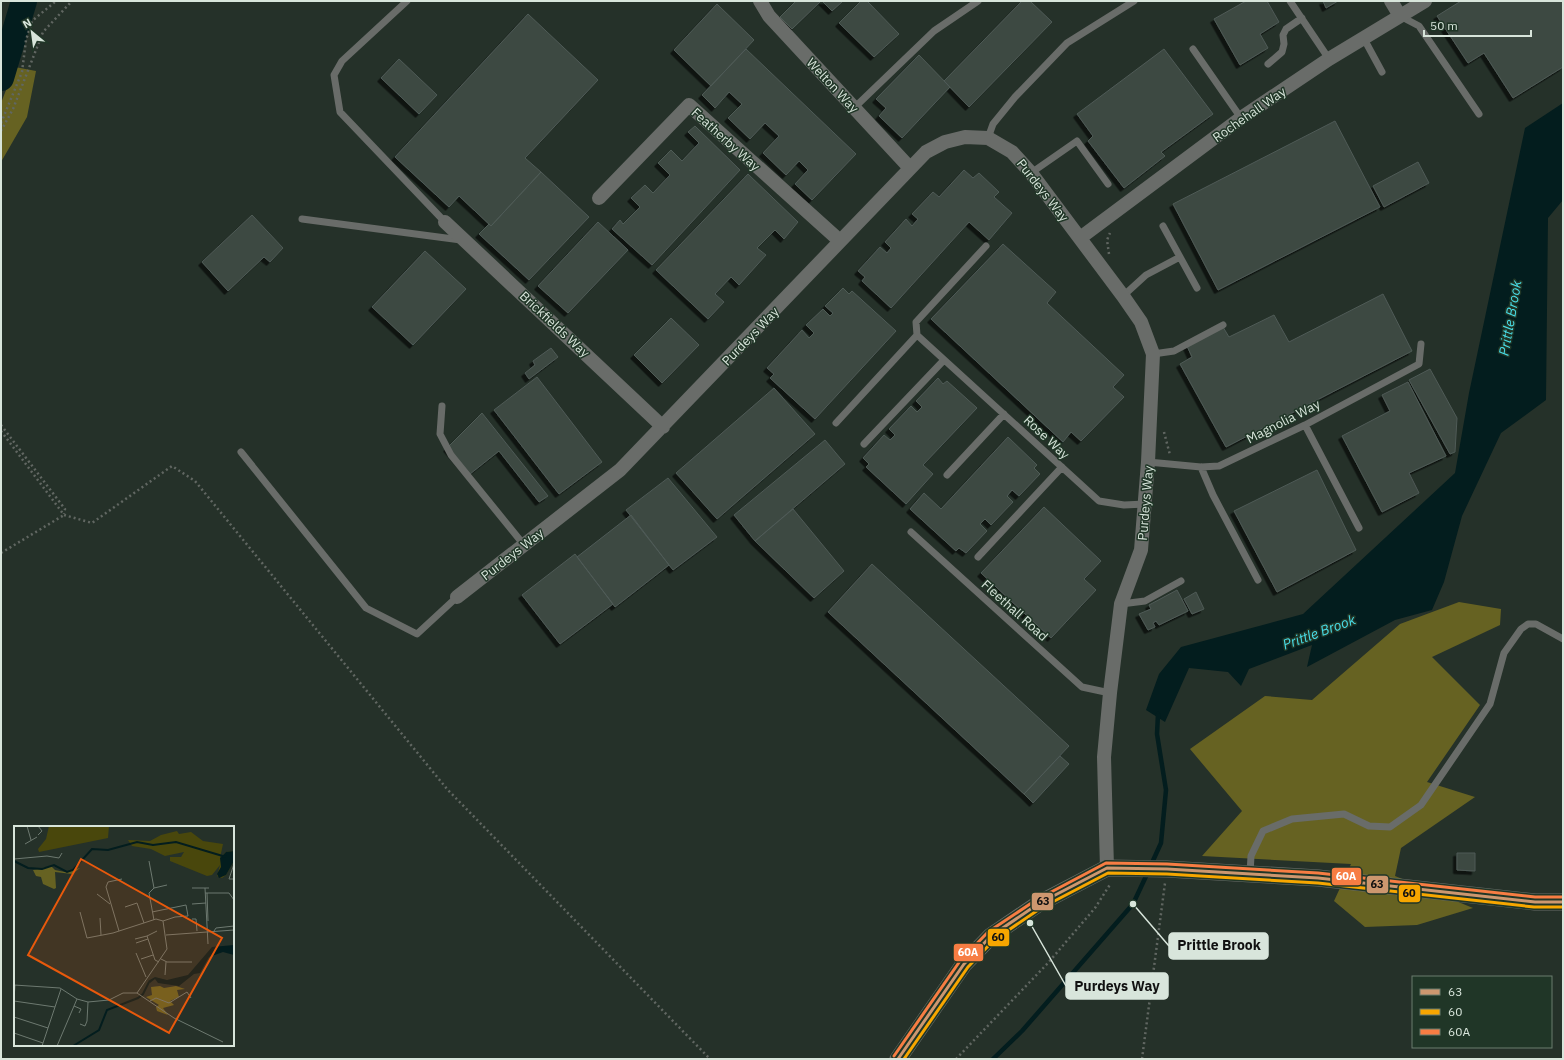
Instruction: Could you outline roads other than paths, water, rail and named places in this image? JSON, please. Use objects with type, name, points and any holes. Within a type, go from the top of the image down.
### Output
[{"type":"street","name":"Welton Way","points":[[760,1],[769,16],[909,167]]},
{"type":"street","points":[[1391,1],[1400,16]]},
{"type":"street","name":"Rochehall Way","points":[[1080,238],[1240,118],[1363,37],[1425,1]]},
{"type":"street","name":"Featherby Way","points":[[599,198],[689,106],[840,241]]},
{"type":"street","name":"Purdeys Way","points":[[457,597],[620,470],[663,427],[909,167],[926,152],[945,142],[965,137],[988,138],[1012,152],[1031,173],[1141,322],[1153,354],[1148,462],[1141,550],[1121,604],[1104,757],[1119,868]]},
{"type":"street","name":"Brickfields Way","points":[[445,222],[467,241],[663,427]]},
{"type":"street","points":[[898,1059],[964,964],[991,936],[1038,904],[1119,868],[1166,869],[1318,878],[1535,902],[1563,902]]},
{"type":"lane","points":[[407,1],[342,62],[334,75],[340,112],[445,222]]},
{"type":"lane","points":[[854,108],[934,30],[978,1]]},
{"type":"lane","points":[[988,138],[993,124],[1015,97],[1067,43],[1134,1]]},
{"type":"lane","points":[[1290,1],[1329,59]]},
{"type":"lane","points":[[1400,16],[1419,26],[1479,114]]},
{"type":"lane","points":[[1268,64],[1282,52],[1284,44],[1283,35],[1286,29],[1302,18]]},
{"type":"lane","points":[[1363,37],[1382,72]]},
{"type":"lane","points":[[1193,49],[1240,118]]},
{"type":"lane","points":[[1031,173],[1077,141],[1108,184]]},
{"type":"lane","points":[[302,219],[467,241]]},
{"type":"lane","points":[[1163,226],[1196,288]]},
{"type":"lane","points":[[836,422],[917,335],[916,322],[986,246]]},
{"type":"lane","points":[[1123,296],[1146,275],[1180,257]]},
{"type":"lane","points":[[1153,354],[1174,351],[1223,325]]},
{"type":"lane","name":"Rose Way","points":[[917,335],[1099,501],[1124,505],[1145,504]]},
{"type":"lane","name":"Magnolia Way","points":[[1148,462],[1201,467],[1219,466],[1304,424],[1419,364],[1421,344]]},
{"type":"lane","points":[[864,444],[944,360]]},
{"type":"lane","points":[[442,406],[440,434],[451,455],[524,545]]},
{"type":"lane","points":[[947,475],[1004,414]]},
{"type":"lane","points":[[1304,424],[1359,528]]},
{"type":"lane","points":[[241,452],[366,608],[417,634],[457,597]]},
{"type":"lane","points":[[978,557],[1062,466]]},
{"type":"lane","points":[[1201,467],[1213,495],[1258,580]]},
{"type":"lane","name":"Fleethall Road","points":[[910,532],[1082,687],[1110,693]]},
{"type":"lane","points":[[1121,604],[1145,601],[1181,581]]},
{"type":"lane","points":[[1250,874],[1251,856],[1263,831],[1292,819],[1344,814],[1369,826],[1390,827],[1421,806],[1490,704],[1504,653],[1522,629],[1528,624],[1536,624],[1563,639]]},
{"type":"water","points":[[1563,103],[1563,200],[1548,218],[1546,400],[1501,433],[1462,516],[1444,582],[1432,610],[1395,620],[1307,667],[1312,645],[1249,669],[1241,686],[1228,672],[1189,668],[1165,722],[1146,710],[1159,674],[1181,647],[1303,614],[1455,473],[1469,393],[1525,128]]},
{"type":"waterway","points":[[1,78],[24,1]]},
{"type":"waterway","name":"Prittle Brook","points":[[1151,865],[1161,843],[1166,790],[1157,734],[1158,714]]},
{"type":"waterway","name":"Prittle Brook","points":[[993,1059],[1022,1031],[1133,904],[1148,872]]},
{"type":"place","name":"Prittle Brook","points":[[1133,904]]},
{"type":"place","name":"Purdeys Way","points":[[1030,923]]}]
